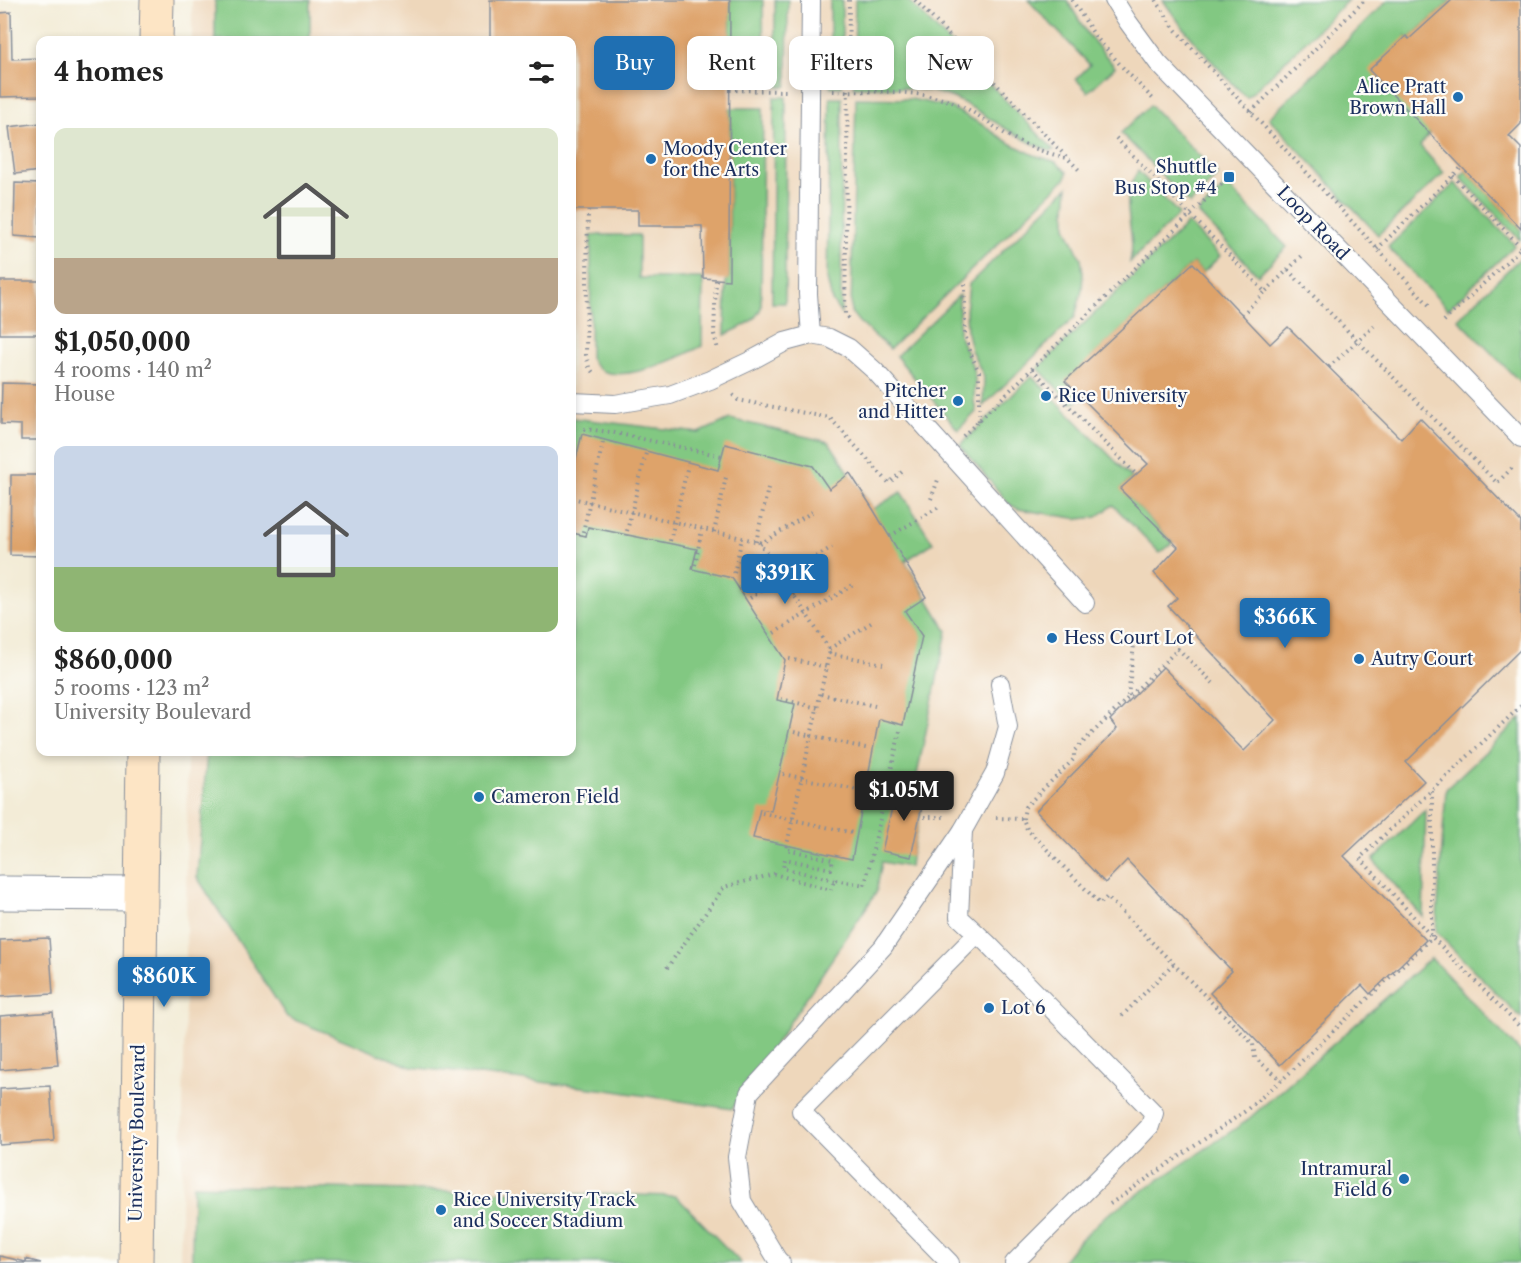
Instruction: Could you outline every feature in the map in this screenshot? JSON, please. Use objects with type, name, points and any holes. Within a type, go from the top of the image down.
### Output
[{"type":"main road","points":[[156,36],[157,0]]},
{"type":"main road","name":"University Boulevard","points":[[136,1263],[143,756]]},
{"type":"street","points":[[0,892],[140,894]]},
{"type":"lane","points":[[811,0],[808,294],[811,335]]},
{"type":"lane","name":"Loop Road","points":[[1114,0],[1158,63],[1521,438]]},
{"type":"lane","points":[[576,402],[615,404],[670,394],[717,377],[785,342],[811,335],[829,338],[849,348],[875,371],[1086,603]]},
{"type":"lane","points":[[781,1263],[742,1201],[737,1157],[749,1093],[883,947],[967,824],[995,773],[1008,727],[1000,684]]},
{"type":"lane","points":[[967,824],[959,917],[1154,1113],[1150,1126],[1138,1139],[1014,1263]]},
{"type":"lane","points":[[950,1263],[801,1111],[977,934]]},
{"type":"path","points":[[849,0],[845,315],[854,324]]},
{"type":"path","points":[[915,0],[1081,172]]},
{"type":"path","points":[[1072,0],[1095,36],[1155,101]]},
{"type":"path","points":[[1156,0],[1174,28],[1430,305]]},
{"type":"path","points":[[1251,112],[1365,0]]},
{"type":"path","points":[[730,90],[900,93],[931,97],[954,103],[1025,145],[1067,158]]},
{"type":"path","points":[[1116,138],[1265,292]]},
{"type":"path","points":[[1377,249],[1462,167]]},
{"type":"path","points":[[1437,313],[1444,321],[1521,247],[1453,176]]},
{"type":"path","points":[[948,451],[1229,177]]},
{"type":"path","points":[[588,210],[586,355],[589,368],[594,374]]},
{"type":"path","points":[[1242,315],[1304,255]]},
{"type":"path","points":[[1288,270],[1497,483],[1512,468]]},
{"type":"path","points":[[716,279],[714,334],[718,350]]},
{"type":"path","points":[[964,284],[964,334],[980,372],[979,421]]},
{"type":"path","points":[[1329,368],[1374,326]]},
{"type":"path","points":[[1032,369],[1136,474]]},
{"type":"path","points":[[728,391],[738,400],[830,418],[889,483],[903,471]]},
{"type":"path","points":[[581,428],[722,456]]},
{"type":"path","points":[[584,532],[603,442]]},
{"type":"path","points":[[627,531],[646,453]]},
{"type":"path","points":[[670,541],[688,465]]},
{"type":"path","points":[[714,532],[726,477]]},
{"type":"path","points":[[758,543],[768,488]]},
{"type":"path","points":[[576,499],[758,543],[829,651],[786,849],[833,860],[831,869],[785,859],[783,868],[865,885],[900,731]]},
{"type":"path","points":[[890,536],[939,507]]},
{"type":"path","points":[[758,543],[812,512]]},
{"type":"path","points":[[695,565],[702,529]]},
{"type":"path","points":[[734,573],[742,538]]},
{"type":"path","points":[[750,598],[832,547]]},
{"type":"path","points":[[794,595],[821,578]]},
{"type":"path","points":[[774,633],[853,585]]},
{"type":"path","points":[[829,651],[874,621]]},
{"type":"path","points":[[1128,697],[1134,645]]},
{"type":"path","points":[[1213,682],[1178,649],[1074,751],[1074,759],[1025,807],[1023,819],[1027,829],[1100,904],[1107,897],[1253,1044],[1255,1058],[1282,1080]]},
{"type":"path","points":[[829,651],[883,664]]},
{"type":"path","points":[[789,659],[826,667]]},
{"type":"path","points":[[821,694],[876,706]]},
{"type":"path","points":[[782,699],[818,708]]},
{"type":"path","points":[[1521,706],[1360,858],[1432,937],[1521,1028]]},
{"type":"path","points":[[794,732],[870,749]]},
{"type":"path","points":[[783,774],[861,791]]},
{"type":"path","points":[[1107,1205],[1244,1112],[1282,1080],[1432,937],[1432,789]]},
{"type":"path","points":[[762,813],[853,833]]},
{"type":"path","points":[[924,817],[967,824],[1023,819]]},
{"type":"path","points":[[667,968],[724,888],[774,874],[831,890],[834,880]]},
{"type":"path","points":[[1122,1016],[1173,964]]},
{"type":"shaded area","name":"Rice University","points":[[192,0],[1521,0],[1521,1263],[180,1263],[187,756],[576,756],[576,36],[192,36]]},
{"type":"green space","points":[[215,0],[310,0],[310,36],[215,36]]},
{"type":"green space","points":[[730,0],[763,0],[763,36],[730,36]]},
{"type":"green space","points":[[775,0],[788,0],[787,85],[785,87],[777,86],[777,36],[775,36]]},
{"type":"green space","points":[[830,0],[842,0],[842,36],[830,36]]},
{"type":"green space","points":[[855,0],[908,0],[943,36],[906,36],[906,89],[894,88],[894,36],[855,36]]},
{"type":"green space","points":[[1028,0],[1067,0],[1087,33],[1115,67],[1088,92],[1076,79],[1090,65]]},
{"type":"green space","points":[[1163,0],[1348,0],[1247,98],[1203,51]]},
{"type":"green space","points":[[1388,0],[1452,0],[1409,39],[1406,36],[1430,133],[1420,146],[1444,173],[1378,235],[1269,118]]},
{"type":"green space","points":[[994,88],[1054,150],[1050,151],[1023,139],[973,108],[939,93],[921,90]]},
{"type":"green space","points":[[774,97],[786,97],[785,303],[772,303]]},
{"type":"green space","points":[[830,98],[842,98],[841,314],[832,301],[827,279]]},
{"type":"green space","points":[[856,98],[911,99],[950,107],[1008,142],[1034,155],[1056,162],[1067,172],[1066,178],[890,349],[851,312]]},
{"type":"green space","points":[[1150,105],[1218,175],[1190,204],[1121,133]]},
{"type":"green space","points":[[730,108],[763,108],[761,308],[755,318],[725,335],[726,280],[729,279]]},
{"type":"green space","points":[[1138,171],[1179,214],[1130,262],[1132,239],[1128,206],[1132,183]]},
{"type":"green space","points":[[1466,171],[1521,229],[1520,240],[1460,177]]},
{"type":"green space","points":[[1455,183],[1515,245],[1448,309],[1388,247]]},
{"type":"green space","points":[[1227,185],[1287,247],[1258,275],[1198,213]]},
{"type":"green space","points":[[1068,187],[1066,227],[1081,259],[1083,273],[1082,290],[1075,317],[983,406],[984,377],[971,350],[967,333],[966,311],[969,284]]},
{"type":"green space","points":[[1188,223],[1220,256],[1203,273],[1193,263],[1066,381],[1081,397],[1071,403],[1038,368]]},
{"type":"green space","points":[[591,235],[639,235],[639,278],[703,278],[702,346],[660,365],[642,370],[610,373],[598,368],[590,357]]},
{"type":"green space","points":[[1521,257],[1521,383],[1458,319]]},
{"type":"green space","points":[[959,295],[959,334],[975,378],[976,412],[958,430],[896,356]]},
{"type":"green space","points":[[1032,376],[1132,478],[1121,489],[1173,543],[1160,553],[1113,505],[1097,517],[1080,519],[1018,509],[1009,504],[960,445]]},
{"type":"green space","points":[[576,418],[699,433],[730,419],[829,442],[873,509],[901,492],[933,543],[905,561],[947,631],[914,789],[925,792],[910,867],[882,862],[876,893],[732,1109],[608,1090],[411,1067],[287,1017],[197,877],[207,756],[576,756]]},
{"type":"green space","points":[[1521,718],[1521,1018],[1436,932],[1446,789]]},
{"type":"green space","points":[[1426,809],[1423,917],[1373,860]]},
{"type":"green space","points":[[1431,958],[1521,1053],[1521,1263],[1061,1263],[1077,1243],[1104,1217],[1245,1122]]},
{"type":"green space","name":"Rice University Track and Soccer Stadium","points":[[193,1185],[676,1196],[741,1263],[192,1263]]},
{"type":"building","name":"Moody Center for the Arts","points":[[490,0],[730,0],[730,36],[687,36],[687,90],[730,90],[729,280],[703,278],[702,226],[638,226],[638,210],[576,210],[576,36],[490,36]]},
{"type":"building","name":"Alice Pratt Brown Hall","points":[[1452,0],[1521,0],[1521,124],[1509,136],[1521,148],[1521,229],[1369,70],[1406,36],[1409,39]]},
{"type":"building","points":[[11,12],[12,59],[36,58],[36,96],[0,97],[0,13]]},
{"type":"building","points":[[36,124],[36,171],[15,174],[9,127]]},
{"type":"building","points":[[15,183],[36,184],[36,238],[14,236]]},
{"type":"building","points":[[1193,263],[1270,344],[1288,327],[1401,439],[1420,418],[1521,522],[1521,649],[1406,762],[1424,781],[1344,856],[1426,940],[1370,994],[1362,985],[1280,1065],[1210,993],[1232,971],[1127,860],[1105,883],[1036,811],[1117,729],[1110,720],[1163,667],[1244,751],[1275,720],[1168,606],[1177,598],[1154,573],[1178,547],[1120,489],[1148,464],[1065,381]]},
{"type":"building","points":[[0,281],[36,281],[36,334],[0,334]]},
{"type":"building","points":[[2,383],[36,384],[36,440],[21,440],[21,425],[1,424]]},
{"type":"building","points":[[582,434],[718,470],[725,444],[813,466],[829,489],[850,473],[926,597],[905,611],[922,636],[903,725],[879,719],[852,859],[753,838],[760,809],[771,811],[795,704],[777,700],[785,660],[732,578],[692,569],[697,549],[588,527],[586,536],[576,534],[576,459]]},
{"type":"building","points":[[11,475],[36,475],[36,556],[10,555]]},
{"type":"building","points":[[897,786],[925,792],[911,857],[882,851]]},
{"type":"building","points":[[49,938],[53,994],[0,997],[0,940]]},
{"type":"building","points":[[53,1012],[58,1065],[0,1070],[0,1016]]},
{"type":"building","points":[[50,1086],[54,1141],[0,1145],[0,1089]]},
{"type":"building","points":[[0,1256],[26,1262],[26,1259],[41,1263],[0,1263]]},
{"type":"place","name":"Alice Pratt Brown Hall","points":[[1458,97]]},
{"type":"place","name":"Moody Center for the Arts","points":[[651,159]]},
{"type":"place","name":"Shuttle Bus Stop #4","points":[[1229,177]]},
{"type":"place","name":"Rice University","points":[[1046,396]]},
{"type":"place","name":"Pitcher and Hitter","points":[[958,401]]},
{"type":"place","name":"Hess Court Lot","points":[[1052,638]]},
{"type":"place","name":"Autry Court","points":[[1359,659]]},
{"type":"place","name":"Cameron Field","points":[[479,797]]},
{"type":"place","name":"Lot 6","points":[[989,1008]]},
{"type":"place","name":"Intramural Field 6","points":[[1404,1179]]},
{"type":"place","name":"Rice University Track and Soccer Stadium","points":[[441,1210]]}]
